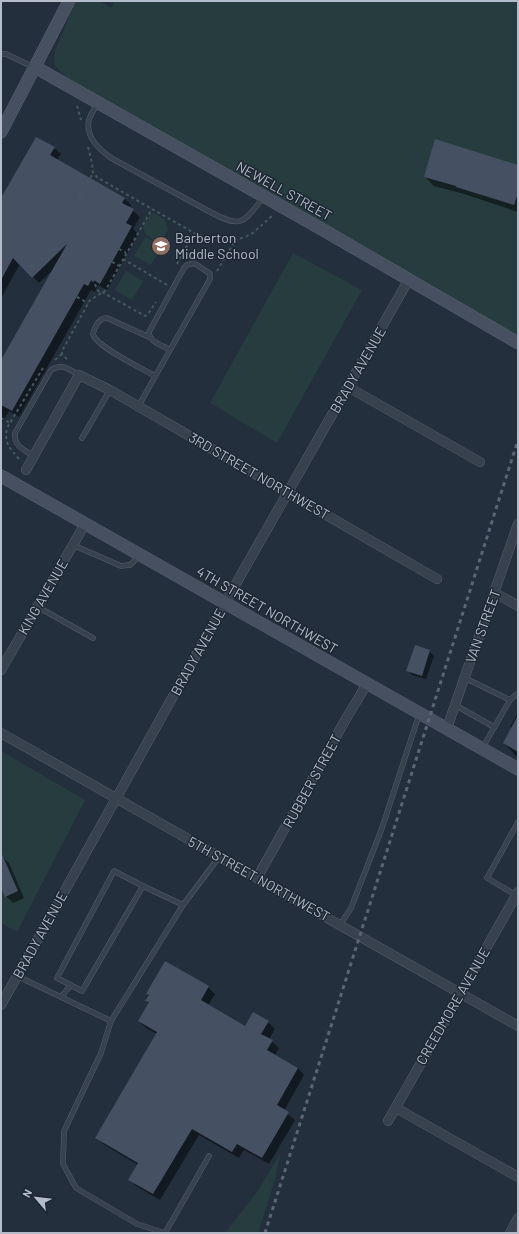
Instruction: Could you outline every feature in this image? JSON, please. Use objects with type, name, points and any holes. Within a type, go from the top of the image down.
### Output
[{"type":"street","points":[[1,132],[69,1]]},
{"type":"street","name":"NEWELL STREET","points":[[35,67],[409,279],[518,343]]},
{"type":"street","name":"BRADY AVENUE","points":[[1,1005],[225,603],[409,279]]},
{"type":"street","points":[[26,470],[79,375]]},
{"type":"street","name":"3RD STREET NORTHWEST","points":[[79,375],[110,390],[437,578]]},
{"type":"street","points":[[348,387],[480,462]]},
{"type":"street","name":"4TH STREET NORTHWEST","points":[[1,476],[518,769]]},
{"type":"street","name":"KING AVENUE","points":[[1,670],[85,524]]},
{"type":"street","name":"VAN STREET","points":[[447,728],[518,524]]},
{"type":"street","points":[[495,593],[518,606]]},
{"type":"street","name":"RUBBER STREET","points":[[257,878],[367,684]]},
{"type":"street","name":"5TH STREET NORTHWEST","points":[[1,733],[518,1026]]},
{"type":"street","name":"CREEDMORE AVENUE","points":[[388,1120],[517,894]]},
{"type":"street","points":[[396,1108],[518,1177]]},
{"type":"street","points":[[510,1233],[518,1218]]},
{"type":"lane","points":[[1,54],[6,54],[35,67]]},
{"type":"lane","points":[[98,103],[89,120],[90,134],[98,147],[111,158],[225,220],[234,222],[240,221],[248,216],[264,197]]},
{"type":"lane","points":[[138,406],[210,279],[210,274],[194,263],[190,263],[184,268],[150,328],[149,335],[151,338]]},
{"type":"lane","points":[[155,376],[99,343],[93,336],[98,322],[103,318],[107,318],[151,338],[170,350]]},
{"type":"lane","points":[[34,456],[17,445],[14,440],[15,433],[50,370],[56,367],[64,367],[79,375]]},
{"type":"lane","points":[[82,438],[110,390]]},
{"type":"lane","points":[[73,545],[121,566],[130,565],[136,560],[139,554]]},
{"type":"lane","points":[[38,607],[93,638]]},
{"type":"lane","points":[[465,678],[510,700]]},
{"type":"lane","points":[[482,748],[510,700],[518,693]]},
{"type":"lane","points":[[455,705],[494,727]]},
{"type":"lane","points":[[340,925],[351,908],[382,828],[419,713]]},
{"type":"lane","points":[[517,894],[487,878],[518,822]]},
{"type":"lane","points":[[209,1156],[165,1233],[138,1224],[76,1188],[63,1164],[64,1131],[101,1053],[111,1021],[182,905],[219,857]]},
{"type":"lane","points":[[143,886],[82,991],[57,978],[114,871],[182,905]]},
{"type":"lane","points":[[17,976],[111,1021]]},
{"type":"lane","points":[[61,997],[71,985]]},
{"type":"path","points":[[79,198],[93,173],[92,163]]},
{"type":"path","points":[[93,173],[98,178],[194,234],[215,240],[236,240],[253,233],[272,216]]},
{"type":"path","points":[[70,362],[64,358],[62,351],[90,300],[105,291],[152,209]]},
{"type":"path","points":[[177,265],[194,234]]},
{"type":"path","points":[[210,274],[217,271],[236,240]]},
{"type":"path","points":[[119,249],[126,253]]},
{"type":"path","points":[[123,259],[173,288]]},
{"type":"path","points":[[112,262],[119,266]]},
{"type":"path","points":[[92,279],[101,293],[145,316],[148,314],[156,301]]},
{"type":"path","points":[[163,290],[166,284]]},
{"type":"path","points":[[77,297],[88,303]]},
{"type":"path","points":[[1,418],[10,423]]},
{"type":"green space","points":[[76,1],[100,1],[111,8],[114,1],[518,1],[518,336],[71,82],[54,65],[55,51]]},
{"type":"green space","points":[[154,213],[165,220],[168,230],[164,237],[152,239],[146,235],[143,227],[150,214]]},
{"type":"green space","points":[[145,237],[162,246],[151,265],[134,256]]},
{"type":"green space","points":[[293,253],[362,290],[277,443],[210,403]]},
{"type":"green space","points":[[126,271],[143,281],[132,300],[115,290]]},
{"type":"green space","points":[[1,751],[85,800],[17,932],[1,923]]},
{"type":"green space","points":[[280,1154],[275,1180],[258,1233],[225,1233],[257,1192]]},
{"type":"building","points":[[36,137],[55,147],[50,155],[125,198],[122,203],[134,209],[126,223],[132,226],[100,284],[92,279],[88,286],[84,284],[12,411],[1,405],[1,360],[67,244],[32,278],[13,258],[1,280],[1,198]]},
{"type":"building","points":[[435,139],[518,165],[518,193],[514,205],[424,177]]},
{"type":"building","points":[[415,645],[430,650],[422,676],[406,671]]},
{"type":"building","points":[[518,715],[518,752],[503,743]]},
{"type":"building","points":[[1,852],[18,891],[5,897],[1,888]]},
{"type":"building","points":[[165,961],[209,986],[201,1000],[245,1026],[253,1012],[269,1021],[261,1034],[273,1040],[267,1050],[298,1068],[277,1105],[289,1112],[262,1158],[237,1144],[232,1152],[192,1129],[153,1194],[128,1180],[138,1163],[95,1138],[157,1032],[138,1021],[149,1002],[145,1001],[149,995],[146,994]]},
{"type":"railway","points":[[265,1233],[518,440]]},
{"type":"place","name":"Barberton Middle School","points":[[161,246]]}]
